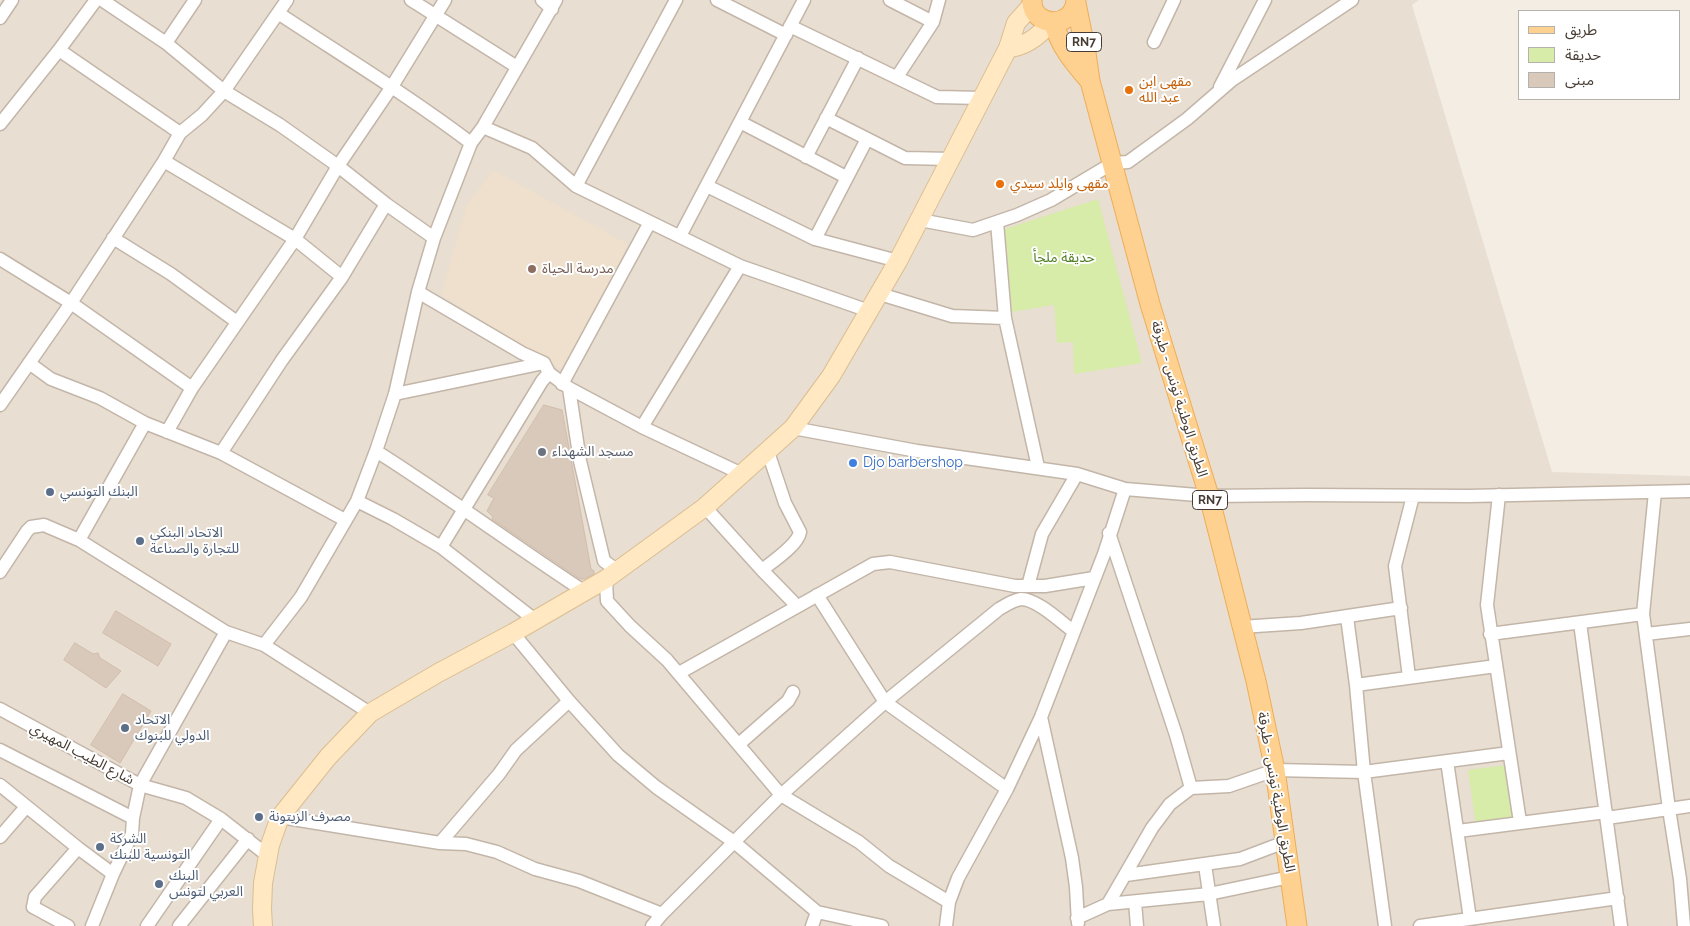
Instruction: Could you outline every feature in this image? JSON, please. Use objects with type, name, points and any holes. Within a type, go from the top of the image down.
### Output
[{"type":"main road","name":"RN7","points":[[1028,3],[1038,16],[1053,22],[1066,19],[1074,9],[1076,2]]},
{"type":"main road","name":"الطريق الوطنية تونس - طبرقة","points":[[1076,2],[1090,81],[1150,304],[1210,496],[1241,627],[1256,681],[1275,770],[1297,926]]},
{"type":"main road","points":[[263,926],[263,883],[273,834],[280,817],[328,757],[370,712],[438,672],[513,633],[612,575],[705,507],[793,428],[831,376],[880,294],[1008,48],[1016,23],[1028,3]]},
{"type":"main road","points":[[1008,48],[1024,45],[1053,22]]},
{"type":"main road","name":"الطريق الوطنية تونس - طبرقة","points":[[1053,22],[1062,42],[1090,81]]},
{"type":"street","points":[[0,18],[12,0]]},
{"type":"street","points":[[0,124],[96,0]]},
{"type":"street","points":[[166,44],[195,0]]},
{"type":"street","points":[[0,405],[71,304],[164,161],[180,133],[202,115],[224,91],[287,0]]},
{"type":"street","points":[[411,0],[517,67]]},
{"type":"street","points":[[167,432],[192,388],[295,239],[338,166],[391,88],[445,0]]},
{"type":"street","points":[[264,645],[301,597],[357,501],[396,394],[418,292],[434,238],[471,142],[483,127],[554,4],[542,0]]},
{"type":"street","points":[[576,186],[676,0]]},
{"type":"street","points":[[716,0],[736,4],[788,30],[858,58],[937,97],[982,98]]},
{"type":"street","points":[[680,236],[804,0]]},
{"type":"street","points":[[890,0],[932,22]]},
{"type":"street","points":[[897,77],[932,22],[939,0]]},
{"type":"street","points":[[1154,42],[1174,0]]},
{"type":"street","points":[[1217,92],[1265,0]]},
{"type":"street","points":[[920,220],[973,230],[1050,200],[1113,163],[1128,162],[1187,119],[1232,80],[1352,0]]},
{"type":"street","points":[[108,1],[166,44],[224,91],[280,125],[434,238]]},
{"type":"street","points":[[278,13],[424,108],[471,142]]},
{"type":"street","points":[[59,50],[180,133]]},
{"type":"street","points":[[806,157],[858,58]]},
{"type":"street","points":[[826,118],[905,158],[951,159]]},
{"type":"street","points":[[740,122],[846,177]]},
{"type":"street","points":[[483,127],[532,148],[576,186],[740,266],[869,311]]},
{"type":"street","points":[[815,239],[866,139]]},
{"type":"street","points":[[164,161],[295,239],[342,277]]},
{"type":"street","points":[[707,186],[815,239],[898,261]]},
{"type":"street","points":[[221,453],[282,360],[342,277],[386,204]]},
{"type":"street","points":[[650,222],[566,386],[580,461],[604,561],[612,575],[607,601],[679,673],[781,795],[850,837],[889,866],[949,902]]},
{"type":"street","points":[[997,222],[1005,318],[1038,467]]},
{"type":"street","points":[[113,238],[171,274],[238,322]]},
{"type":"street","points":[[0,258],[71,304],[192,388]]},
{"type":"street","points":[[642,427],[740,266]]},
{"type":"street","points":[[418,292],[546,368],[566,386],[642,427],[742,474]]},
{"type":"street","points":[[880,294],[952,316],[1005,318]]},
{"type":"street","points":[[29,363],[51,379],[100,398],[145,423],[221,453],[345,520]]},
{"type":"street","points":[[396,394],[546,368]]},
{"type":"street","points":[[441,547],[542,381],[546,368]]},
{"type":"street","points":[[79,540],[145,423]]},
{"type":"street","points":[[793,428],[917,451],[1077,474],[1125,489],[1210,496],[1413,496],[1690,491]]},
{"type":"street","points":[[376,451],[422,480],[585,592]]},
{"type":"street","points":[[762,570],[782,555],[800,535],[798,526],[778,486],[768,452]]},
{"type":"street","points":[[1028,586],[1042,534],[1077,474]]},
{"type":"street","points":[[946,926],[949,902],[970,856],[1007,789],[1041,717],[1104,554],[1125,489]]},
{"type":"street","points":[[1655,492],[1643,614],[1680,879],[1684,926]]},
{"type":"street","points":[[1499,495],[1486,605],[1520,822]]},
{"type":"street","points":[[1409,677],[1395,566],[1413,496]]},
{"type":"street","points":[[357,501],[441,547],[535,620]]},
{"type":"street","points":[[705,507],[762,570],[798,606]]},
{"type":"street","points":[[0,572],[27,531],[31,527],[44,524],[79,540],[226,632],[264,645],[370,712]]},
{"type":"street","points":[[1109,534],[1176,735],[1191,788]]},
{"type":"street","points":[[679,673],[873,564],[886,562],[1015,586],[1062,584],[1094,578]]},
{"type":"street","points":[[1015,586],[1015,601]]},
{"type":"street","points":[[817,595],[885,702],[1007,789]]},
{"type":"street","points":[[652,926],[781,795],[885,702],[999,609],[1021,599],[1033,602],[1073,631]]},
{"type":"street","points":[[1241,627],[1301,623],[1401,608]]},
{"type":"street","points":[[1490,634],[1643,614]]},
{"type":"street","points":[[1347,617],[1356,685],[1364,772],[1386,926]]},
{"type":"street","points":[[1580,623],[1621,926]]},
{"type":"street","points":[[1646,634],[1690,629]]},
{"type":"street","points":[[92,926],[132,834],[133,818],[140,785],[226,632]]},
{"type":"street","points":[[513,633],[569,701],[618,755],[656,787],[734,842],[817,912],[882,926]]},
{"type":"street","points":[[1356,685],[1496,666]]},
{"type":"street","points":[[739,744],[783,705],[793,692]]},
{"type":"street","points":[[440,843],[499,774],[516,750],[569,701]]},
{"type":"street","name":"شارع الطيب المهيري","points":[[0,709],[140,785],[186,798],[221,820],[268,855]]},
{"type":"street","points":[[1041,717],[1072,858],[1078,922],[1108,904],[1126,876],[1137,852],[1152,828],[1170,804],[1191,788],[1229,786],[1275,770],[1364,772],[1509,753]]},
{"type":"street","points":[[0,750],[133,818]]},
{"type":"street","points":[[1447,761],[1458,831],[1478,921]]},
{"type":"street","points":[[0,785],[113,874]]},
{"type":"street","points":[[1458,831],[1520,822],[1690,806]]},
{"type":"street","points":[[0,837],[26,807]]},
{"type":"street","points":[[280,817],[440,843],[466,844],[497,852],[535,869],[579,881],[662,914]]},
{"type":"street","points":[[147,926],[221,820]]},
{"type":"street","points":[[179,926],[248,839]]},
{"type":"street","points":[[1126,876],[1240,858],[1285,842]]},
{"type":"street","points":[[68,926],[33,907],[33,900],[78,848]]},
{"type":"street","points":[[1205,865],[1214,926]]},
{"type":"street","points":[[1108,904],[1209,894],[1290,877]]},
{"type":"street","points":[[1420,926],[1478,921],[1618,898]]},
{"type":"street","points":[[1135,902],[1137,926]]},
{"type":"street","points":[[812,926],[817,912]]},
{"type":"shaded area","points":[[1,0],[1419,0],[1412,5],[1552,472],[1690,476],[1690,926],[0,926]]},
{"type":"shaded area","name":"مدرسة الحياة","points":[[493,170],[628,244],[564,371],[441,295],[466,206]]},
{"type":"green space","name":"حديقة ملجأ","points":[[1098,199],[1142,363],[1074,374],[1073,342],[1057,343],[1054,305],[1012,312],[1005,229]]},
{"type":"green space","points":[[1515,764],[1522,820],[1476,827],[1468,770]]},
{"type":"building","name":"مسجد الشهداء","points":[[544,405],[562,410],[591,569],[594,571],[594,574],[584,579],[580,579],[492,519],[493,517],[487,511],[494,498],[488,495]]},
{"type":"building","points":[[116,611],[171,644],[158,666],[103,633]]},
{"type":"building","points":[[75,643],[93,654],[98,653],[100,658],[121,671],[106,688],[64,660]]},
{"type":"building","points":[[123,694],[151,711],[120,763],[91,745]]},
{"type":"place","name":"مقهى ابن عبد الله","points":[[1129,90]]},
{"type":"place","name":"مقهى وايلد سيدي","points":[[1000,184]]},
{"type":"place","name":"مدرسة الحياة","points":[[532,269]]},
{"type":"place","name":"مسجد الشهداء","points":[[542,452]]},
{"type":"place","name":"Djo barbershop","points":[[853,463]]},
{"type":"place","name":"البنك التونسي","points":[[50,492]]},
{"type":"place","name":"الاتحاد البنكي للتجارة والصناعة","points":[[140,541]]},
{"type":"place","name":"الاتحاد الدولي للبنوك","points":[[125,728]]},
{"type":"place","name":"مصرف الزيتونة","points":[[259,817]]},
{"type":"place","name":"الشركة التونسية للبنك","points":[[100,847]]},
{"type":"place","name":"البنك العربي لتونس","points":[[159,884]]}]
